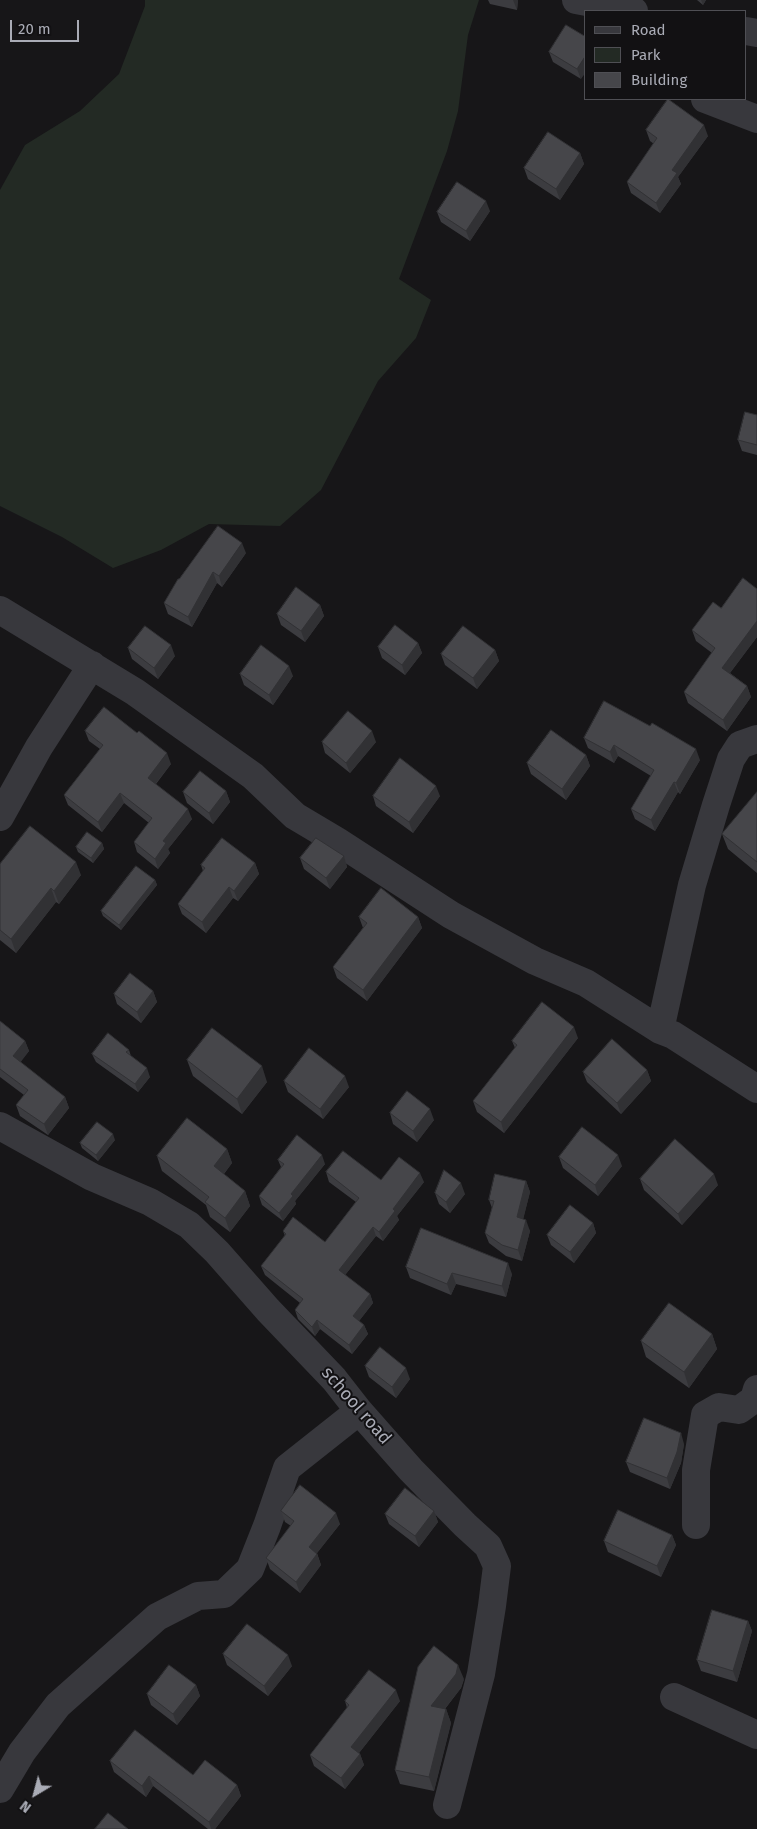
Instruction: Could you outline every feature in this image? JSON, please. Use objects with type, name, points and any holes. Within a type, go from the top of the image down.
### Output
[{"type":"street","points":[[576,0],[629,10]]},
{"type":"street","points":[[708,100],[757,119]]},
{"type":"street","points":[[0,610],[135,692],[254,776],[296,816],[450,915],[535,961],[586,983],[660,1030],[673,1035],[757,1089]]},
{"type":"street","points":[[0,817],[39,748],[92,665]]},
{"type":"street","points":[[660,1030],[692,885],[731,759],[740,745],[757,738]]},
{"type":"street","name":"school road","points":[[0,1126],[92,1177],[150,1202],[189,1225],[217,1252],[268,1310],[334,1379],[359,1411],[418,1476],[488,1546],[497,1566],[492,1606],[481,1674],[447,1805]]},
{"type":"street","points":[[696,1525],[696,1470],[705,1415],[718,1407],[739,1410],[754,1400],[757,1389]]},
{"type":"street","points":[[0,1789],[22,1752],[58,1704],[157,1617],[198,1596],[224,1594],[250,1569],[287,1468],[359,1411]]},
{"type":"street","points":[[674,1697],[757,1735]]},
{"type":"green space","points":[[145,0],[479,0],[468,35],[458,111],[447,151],[399,279],[431,300],[416,338],[378,381],[321,490],[280,526],[209,524],[161,550],[113,568],[62,537],[0,506],[0,190],[25,145],[80,111],[119,74],[145,6]]},
{"type":"building","points":[[566,25],[584,36],[584,58],[577,69],[549,52]]},
{"type":"building","points":[[667,100],[704,125],[672,170],[677,173],[656,203],[627,182],[657,138],[646,130]]},
{"type":"building","points":[[548,132],[580,153],[556,189],[524,168]]},
{"type":"building","points":[[457,182],[486,201],[466,231],[437,212]]},
{"type":"building","points":[[745,412],[757,415],[757,445],[738,440]]},
{"type":"building","points":[[218,526],[242,543],[219,576],[213,572],[188,617],[164,603],[178,579]]},
{"type":"building","points":[[743,578],[757,589],[757,621],[722,668],[747,686],[723,720],[684,692],[715,648],[692,630],[713,602],[721,608]]},
{"type":"building","points":[[296,587],[320,605],[301,631],[277,614]]},
{"type":"building","points":[[395,625],[418,643],[402,665],[378,647]]},
{"type":"building","points":[[145,626],[171,645],[154,668],[128,648]]},
{"type":"building","points":[[463,626],[495,650],[473,678],[441,654]]},
{"type":"building","points":[[261,645],[289,666],[269,695],[240,674]]},
{"type":"building","points":[[604,701],[650,726],[652,723],[696,749],[651,820],[631,809],[654,770],[614,745],[610,752],[584,738]]},
{"type":"building","points":[[104,707],[137,733],[139,731],[167,753],[148,778],[188,809],[163,841],[166,843],[155,859],[134,842],[152,818],[120,793],[98,822],[64,795],[103,745],[85,731]]},
{"type":"building","points":[[348,711],[372,731],[346,763],[322,742]]},
{"type":"building","points":[[551,730],[586,755],[562,789],[527,763]]},
{"type":"building","points":[[400,758],[436,786],[409,822],[373,796]]},
{"type":"building","points":[[200,771],[226,791],[209,813],[183,792]]},
{"type":"building","points":[[757,792],[757,862],[722,834]]},
{"type":"building","points":[[30,826],[76,862],[54,891],[51,888],[11,939],[0,930],[0,864]]},
{"type":"building","points":[[87,832],[102,843],[91,858],[76,847]]},
{"type":"building","points":[[222,838],[255,863],[234,891],[229,887],[202,922],[178,904],[205,868],[201,865]]},
{"type":"building","points":[[316,838],[344,856],[326,878],[300,858]]},
{"type":"building","points":[[136,866],[155,880],[119,925],[101,911]]},
{"type":"building","points":[[381,888],[418,917],[363,990],[333,967],[367,923],[359,917]]},
{"type":"building","points":[[130,973],[153,991],[137,1012],[114,994]]},
{"type":"building","points":[[542,1002],[574,1027],[501,1122],[473,1101],[517,1045],[512,1041]]},
{"type":"building","points":[[0,1021],[25,1041],[13,1056],[65,1097],[44,1124],[16,1105],[28,1090],[0,1069]]},
{"type":"building","points":[[212,1028],[262,1066],[237,1099],[187,1060]]},
{"type":"building","points":[[108,1033],[129,1050],[126,1052],[147,1068],[135,1084],[92,1054]]},
{"type":"building","points":[[612,1039],[647,1070],[617,1103],[583,1072]]},
{"type":"building","points":[[309,1048],[345,1076],[320,1109],[284,1081]]},
{"type":"building","points":[[407,1091],[430,1109],[413,1131],[390,1113]]},
{"type":"building","points":[[187,1118],[227,1149],[214,1166],[245,1191],[225,1218],[205,1202],[209,1197],[157,1156]]},
{"type":"building","points":[[97,1122],[113,1134],[96,1155],[80,1143]]},
{"type":"building","points":[[582,1127],[618,1155],[595,1185],[559,1157]]},
{"type":"building","points":[[297,1135],[322,1155],[291,1194],[293,1196],[279,1213],[259,1196],[284,1164],[278,1160]]},
{"type":"building","points":[[675,1139],[714,1174],[678,1214],[640,1179]]},
{"type":"building","points":[[343,1151],[381,1180],[399,1157],[420,1173],[393,1209],[395,1211],[379,1232],[373,1227],[339,1270],[370,1294],[353,1316],[364,1325],[349,1345],[317,1320],[312,1327],[295,1310],[303,1299],[261,1266],[286,1234],[283,1231],[293,1217],[325,1242],[359,1198],[326,1172]]},
{"type":"building","points":[[444,1170],[461,1183],[446,1202],[435,1193]]},
{"type":"building","points":[[495,1174],[526,1181],[517,1217],[526,1220],[518,1250],[502,1245],[485,1233],[494,1201],[489,1200]]},
{"type":"building","points":[[570,1205],[593,1223],[570,1252],[547,1235]]},
{"type":"building","points":[[421,1228],[508,1263],[502,1286],[452,1273],[447,1284],[406,1267]]},
{"type":"building","points":[[669,1303],[712,1334],[684,1372],[641,1341]]},
{"type":"building","points":[[380,1347],[406,1368],[392,1387],[365,1366]]},
{"type":"building","points":[[644,1418],[681,1433],[677,1452],[667,1478],[626,1462]]},
{"type":"building","points":[[300,1485],[336,1513],[309,1547],[317,1554],[296,1582],[266,1558],[294,1521],[281,1511]]},
{"type":"building","points":[[405,1488],[434,1511],[415,1536],[385,1514]]},
{"type":"building","points":[[618,1510],[672,1535],[657,1566],[604,1541]]},
{"type":"building","points":[[712,1610],[748,1621],[733,1671],[697,1660]]},
{"type":"building","points":[[247,1624],[288,1655],[264,1686],[223,1654]]},
{"type":"building","points":[[434,1646],[458,1665],[456,1674],[431,1706],[446,1709],[429,1777],[395,1770],[418,1667]]},
{"type":"building","points":[[169,1665],[196,1685],[173,1714],[147,1694]]},
{"type":"building","points":[[369,1670],[396,1690],[351,1747],[360,1754],[341,1778],[310,1755],[349,1705],[345,1701]]},
{"type":"building","points":[[135,1730],[193,1775],[205,1760],[237,1785],[209,1822],[149,1776],[142,1786],[110,1761]]},
{"type":"building","points":[[108,1813],[128,1829],[95,1829]]}]
